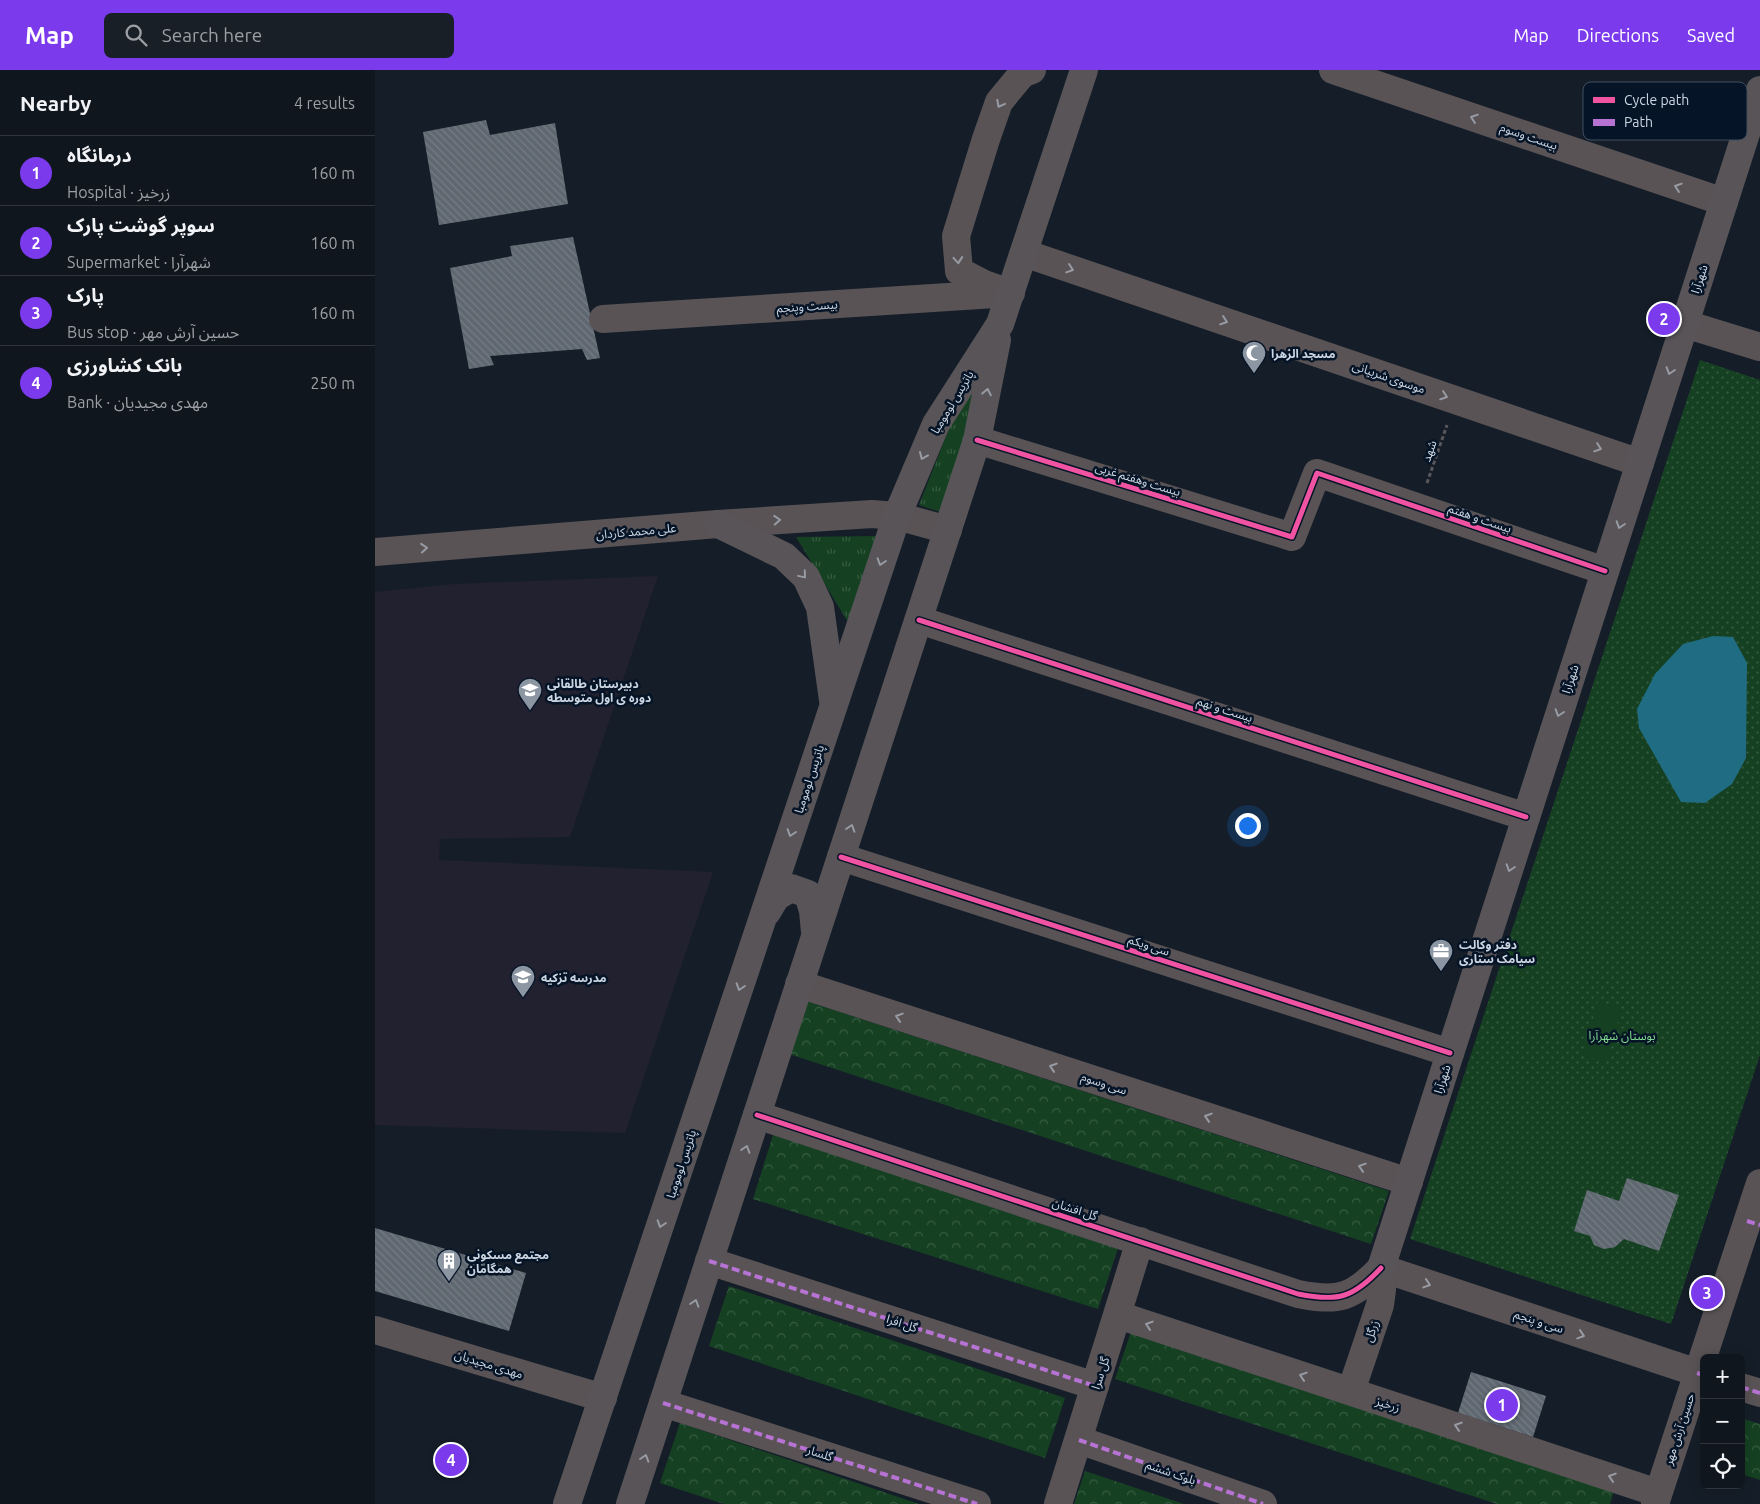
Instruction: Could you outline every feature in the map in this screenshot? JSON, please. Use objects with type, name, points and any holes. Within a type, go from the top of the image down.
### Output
[{"type":"main road","name":"پاتریس لومومبا","points":[[567,1504],[897,516],[937,424],[1001,324],[1084,70]]},
{"type":"main road","name":"شهرآرا","points":[[1747,132],[1760,93]]},
{"type":"main road","name":"شهرآرا","points":[[1381,1268],[1744,140]]},
{"type":"main road","points":[[629,1504],[977,440],[1001,324]]},
{"type":"main road","points":[[718,524],[784,556],[806,577],[820,607],[834,705]]},
{"type":"main road","points":[[763,918],[776,897],[791,888],[807,894],[813,911],[815,936]]},
{"type":"street","points":[[1011,293],[984,284],[959,271],[956,236],[999,102],[1022,74],[1032,70]]},
{"type":"street","name":"بیست وسوم","points":[[1333,70],[1724,202]]},
{"type":"street","name":"موسوی شربیانی","points":[[1024,253],[1640,463]]},
{"type":"street","name":"بیست وپنجم","points":[[603,319],[1011,293]]},
{"type":"street","points":[[1685,324],[1760,347]]},
{"type":"street","name":"بیست وهفتم غربی","points":[[977,440],[1292,537],[1317,473]]},
{"type":"street","name":"بیست و هفتم","points":[[1317,473],[1605,571]]},
{"type":"street","name":"علی محمد کاردان","points":[[375,552],[718,524],[872,514],[897,516],[948,530]]},
{"type":"street","name":"بیست و نهم","points":[[919,620],[1526,817]]},
{"type":"street","name":"سی ویکم","points":[[841,857],[1450,1053]]},
{"type":"street","name":"سی وسوم","points":[[799,984],[1409,1182]]},
{"type":"street","name":"گل افشان","points":[[757,1115],[1298,1294],[1313,1297],[1341,1297],[1352,1294],[1367,1283],[1381,1268]]},
{"type":"street","name":"حسین آرش مهر","points":[[1708,1354],[1754,1223],[1760,1183]]},
{"type":"street","name":"گل سرا","points":[[1058,1504],[1140,1241]]},
{"type":"street","name":"گل افرا","points":[[709,1261],[1095,1386]]},
{"type":"street","name":"سی و پنجم","points":[[1381,1268],[1700,1374]]},
{"type":"street","name":"زرگل","points":[[1351,1391],[1380,1306],[1382,1290],[1381,1268]]},
{"type":"street","name":"زرخیز","points":[[1118,1315],[1351,1391],[1657,1498]]},
{"type":"street","name":"مهدی مجیدیان","points":[[375,1330],[603,1398]]},
{"type":"street","name":"حسین آرش مهر","points":[[1657,1498],[1700,1377]]},
{"type":"street","points":[[1745,1388],[1760,1393]]},
{"type":"street","name":"گلسار","points":[[663,1403],[977,1504]]},
{"type":"street","name":"بلوک ششم","points":[[1079,1440],[1263,1504]]},
{"type":"shaded area","points":[[658,576],[570,837],[440,839],[439,860],[713,872],[625,1133],[375,1125],[375,592],[454,584]]},
{"type":"green space","points":[[988,356],[943,513],[919,505],[964,391]]},
{"type":"green space","name":"بوستان شهرآرا","points":[[1700,360],[1760,380],[1760,1055],[1671,1324],[1410,1239]]},
{"type":"green space","points":[[880,536],[848,622],[796,537]]},
{"type":"green space","points":[[803,1000],[1389,1191],[1371,1244],[786,1053]]},
{"type":"green space","points":[[1598,1001],[1622,1008],[1606,1063],[1583,1055]]},
{"type":"green space","points":[[774,1132],[1120,1242],[1098,1309],[753,1199]]},
{"type":"green space","points":[[729,1286],[1065,1398],[1045,1458],[709,1346]]},
{"type":"green space","points":[[1131,1332],[1614,1491],[1610,1504],[1497,1504],[1115,1379]]},
{"type":"green space","points":[[1745,1419],[1760,1424],[1760,1480],[1745,1475]]},
{"type":"green space","points":[[680,1423],[919,1504],[724,1504],[660,1483]]},
{"type":"green space","points":[[1085,1471],[1184,1504],[1074,1504]]},
{"type":"water","points":[[1713,636],[1733,637],[1747,663],[1746,758],[1732,784],[1705,803],[1681,802],[1639,728],[1637,709],[1655,674],[1683,644]]},
{"type":"building","points":[[486,120],[490,135],[555,123],[568,204],[439,225],[423,132]]},
{"type":"building","points":[[573,237],[600,358],[587,360],[582,349],[490,356],[494,365],[469,369],[450,268],[512,256],[510,246]]},
{"type":"building","points":[[1627,1178],[1679,1195],[1659,1251],[1624,1239],[1615,1247],[1604,1249],[1594,1245],[1590,1236],[1574,1231],[1587,1190],[1619,1201]]},
{"type":"building","name":"مجتمع مسکونی همگامان","points":[[375,1228],[526,1273],[509,1331],[375,1291]]},
{"type":"building","points":[[1471,1372],[1546,1396],[1533,1437],[1458,1413]]},
{"type":"marked path","points":[[1747,1221],[1760,1225]]},
{"type":"marked path","points":[[709,1261],[1095,1386]]},
{"type":"marked path","points":[[1745,1388],[1760,1393]]},
{"type":"marked path","points":[[663,1403],[977,1504]]},
{"type":"marked path","points":[[1079,1440],[1263,1504]]},
{"type":"cycle path","points":[[977,440],[1292,537],[1317,473],[1605,571]]},
{"type":"cycle path","points":[[919,620],[1526,817]]},
{"type":"cycle path","points":[[841,857],[1450,1053]]},
{"type":"cycle path","points":[[757,1115],[1298,1294],[1324,1298],[1344,1295],[1362,1286],[1381,1268]]},
{"type":"place","name":"سوپر گوشت پارک","points":[[1664,319]]},
{"type":"place","name":"مسجد الزهرا","points":[[1254,374]]},
{"type":"place","name":"دبیرستان طالقانی دوره ی اول متوسطه","points":[[530,711]]},
{"type":"place","name":"دفتر وکالت سیامک ستاری","points":[[1441,972]]},
{"type":"place","name":"مدرسه تزکیه","points":[[523,998]]},
{"type":"place","name":"مجتمع مسکونی همگامان","points":[[449,1282]]},
{"type":"place","name":"پارک","points":[[1707,1293]]},
{"type":"place","name":"درمانگاه","points":[[1502,1405]]},
{"type":"place","name":"بانک کشاورزی","points":[[451,1460]]}]
